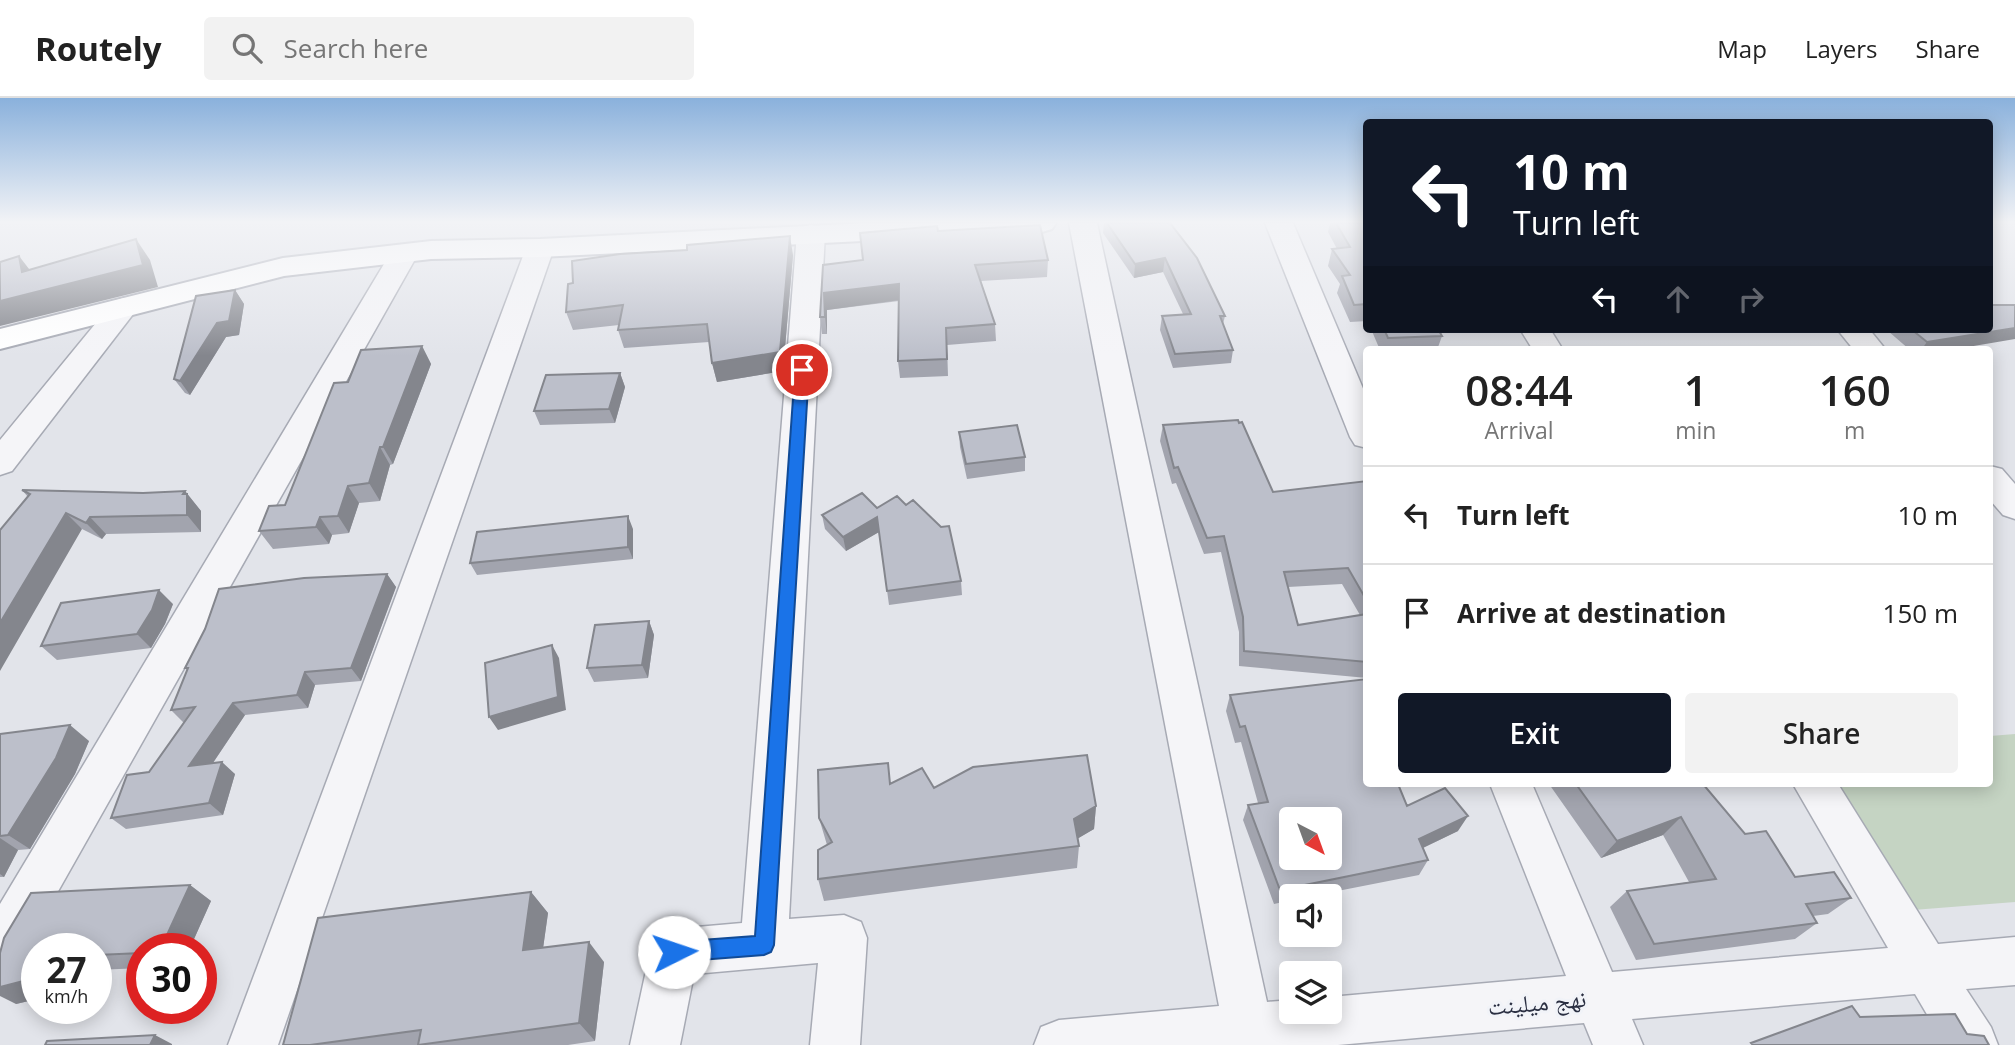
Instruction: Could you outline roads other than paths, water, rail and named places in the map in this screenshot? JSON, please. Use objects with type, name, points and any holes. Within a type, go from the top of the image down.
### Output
[{"type":"main road","points":[[0,339],[282,267]]},
{"type":"street","points":[[0,948],[396,267]]},
{"type":"street","points":[[253,1045],[533,267]]},
{"type":"street","points":[[764,945],[809,267]]},
{"type":"street","points":[[1092,267],[1249,1037]]},
{"type":"street","points":[[1297,267],[1363,427]]},
{"type":"street","points":[[0,463],[124,307]]},
{"type":"street","points":[[1856,333],[1867,346]]},
{"type":"street","points":[[1993,481],[2015,506]]},
{"type":"street","points":[[1512,787],[1618,1045]]},
{"type":"street","points":[[1816,787],[1973,1045]]},
{"type":"street","points":[[655,1045],[674,952],[844,938],[835,1045]]},
{"type":"street","name":"نهج ميلينت","points":[[1059,1045],[1249,1037],[1600,997],[2015,961]]}]
